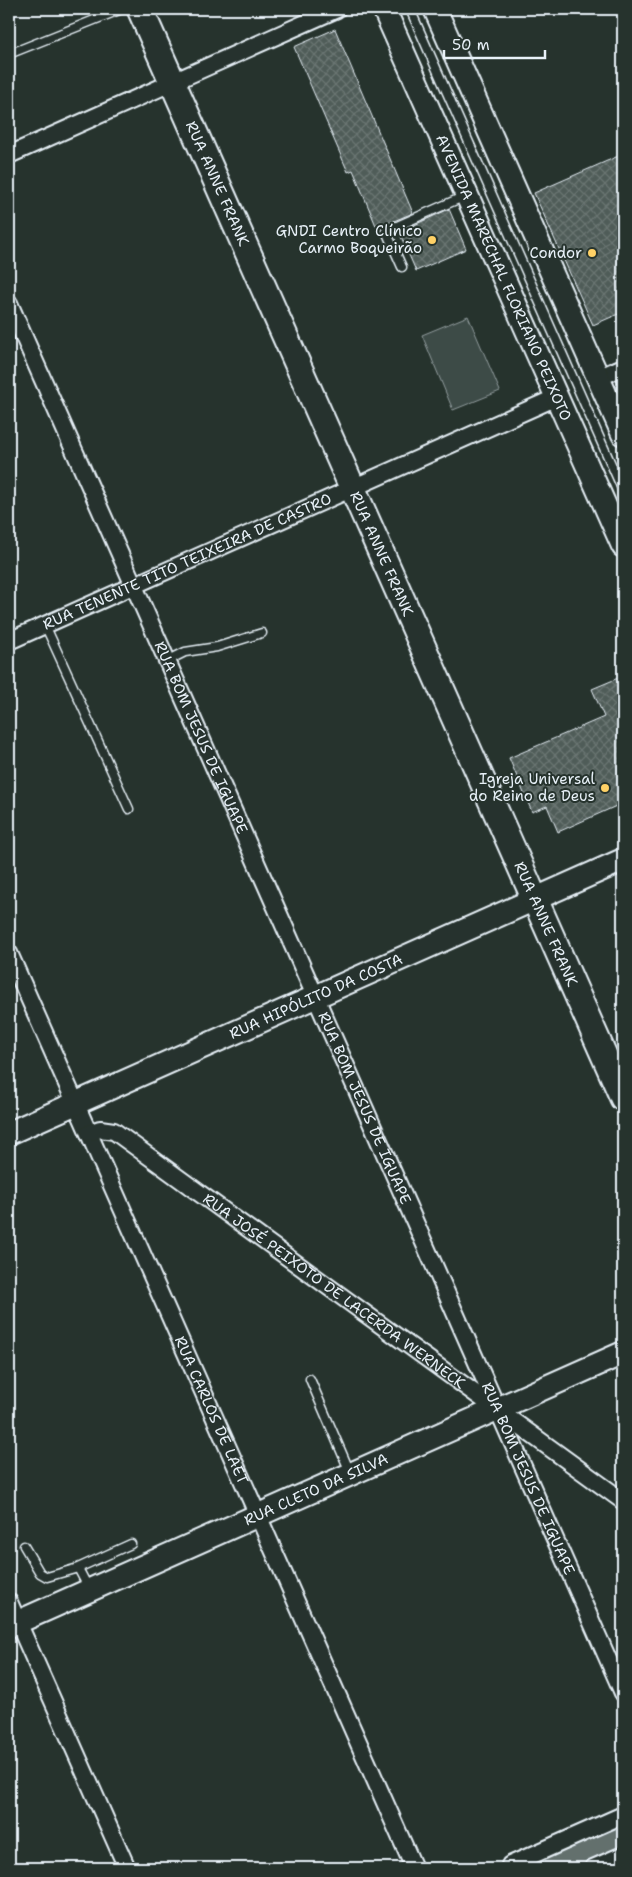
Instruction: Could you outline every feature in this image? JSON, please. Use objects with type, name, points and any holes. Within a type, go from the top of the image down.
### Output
[{"type":"main road","name":"RUA ANNE FRANK","points":[[140,9],[623,1098]]},
{"type":"street","points":[[9,155],[337,9]]},
{"type":"street","name":"AVENIDA MARECHAL FLORIANO PEIXOTO","points":[[384,9],[623,546]]},
{"type":"street","points":[[435,9],[623,434]]},
{"type":"street","name":"RUA BOM JESUS DE IGUAPE","points":[[9,303],[623,1693]]},
{"type":"street","points":[[598,378],[623,367]]},
{"type":"street","name":"RUA TENENTE TITO TEIXEIRA DE CASTRO","points":[[9,641],[557,397]]},
{"type":"street","name":"RUA HIPÓLITO DA COSTA","points":[[9,1133],[623,860]]},
{"type":"street","name":"RUA CARLOS DE LAET","points":[[9,953],[414,1868]]},
{"type":"street","name":"RUA JOSÉ PEIXOTO DE LACERDA WERNECK","points":[[88,1133],[100,1129],[114,1131],[623,1501]]},
{"type":"street","name":"RUA CLETO DA SILVA","points":[[13,1624],[623,1353]]},
{"type":"street","points":[[9,1602],[13,1624],[127,1868]]},
{"type":"street","points":[[510,1865],[623,1815]]},
{"type":"street","points":[[593,1868],[623,1855]]},
{"type":"lane","points":[[9,54],[122,9]]},
{"type":"lane","points":[[410,9],[623,491]]},
{"type":"lane","points":[[402,267],[386,231],[467,195]]},
{"type":"lane","points":[[45,625],[129,809]]},
{"type":"lane","points":[[167,661],[185,652],[217,647],[262,633]]},
{"type":"lane","points":[[310,1380],[352,1474]]},
{"type":"lane","points":[[24,1546],[40,1573],[48,1577],[78,1568],[131,1544]]},
{"type":"lane","points":[[78,1568],[89,1591]]},
{"type":"shaded area","points":[[468,316],[500,391],[453,410],[422,335]]},
{"type":"building","points":[[335,29],[413,213],[377,228],[353,170],[348,172],[294,47]]},
{"type":"building","name":"Condor","points":[[623,154],[623,312],[593,325],[534,193]]},
{"type":"building","name":"GNDI Centro Clínico Carmo Boqueirão","points":[[449,209],[466,249],[416,271],[399,232]]},
{"type":"building","points":[[623,676],[623,803],[558,832],[547,806],[532,812],[509,758],[604,717],[592,689]]},
{"type":"waterway","points":[[548,1868],[623,1835]]},
{"type":"place","name":"GNDI Centro Clínico Carmo Boqueirão","points":[[432,240]]},
{"type":"place","name":"Condor","points":[[592,253]]},
{"type":"place","name":"Igreja Universal do Reino de Deus","points":[[605,788]]}]
